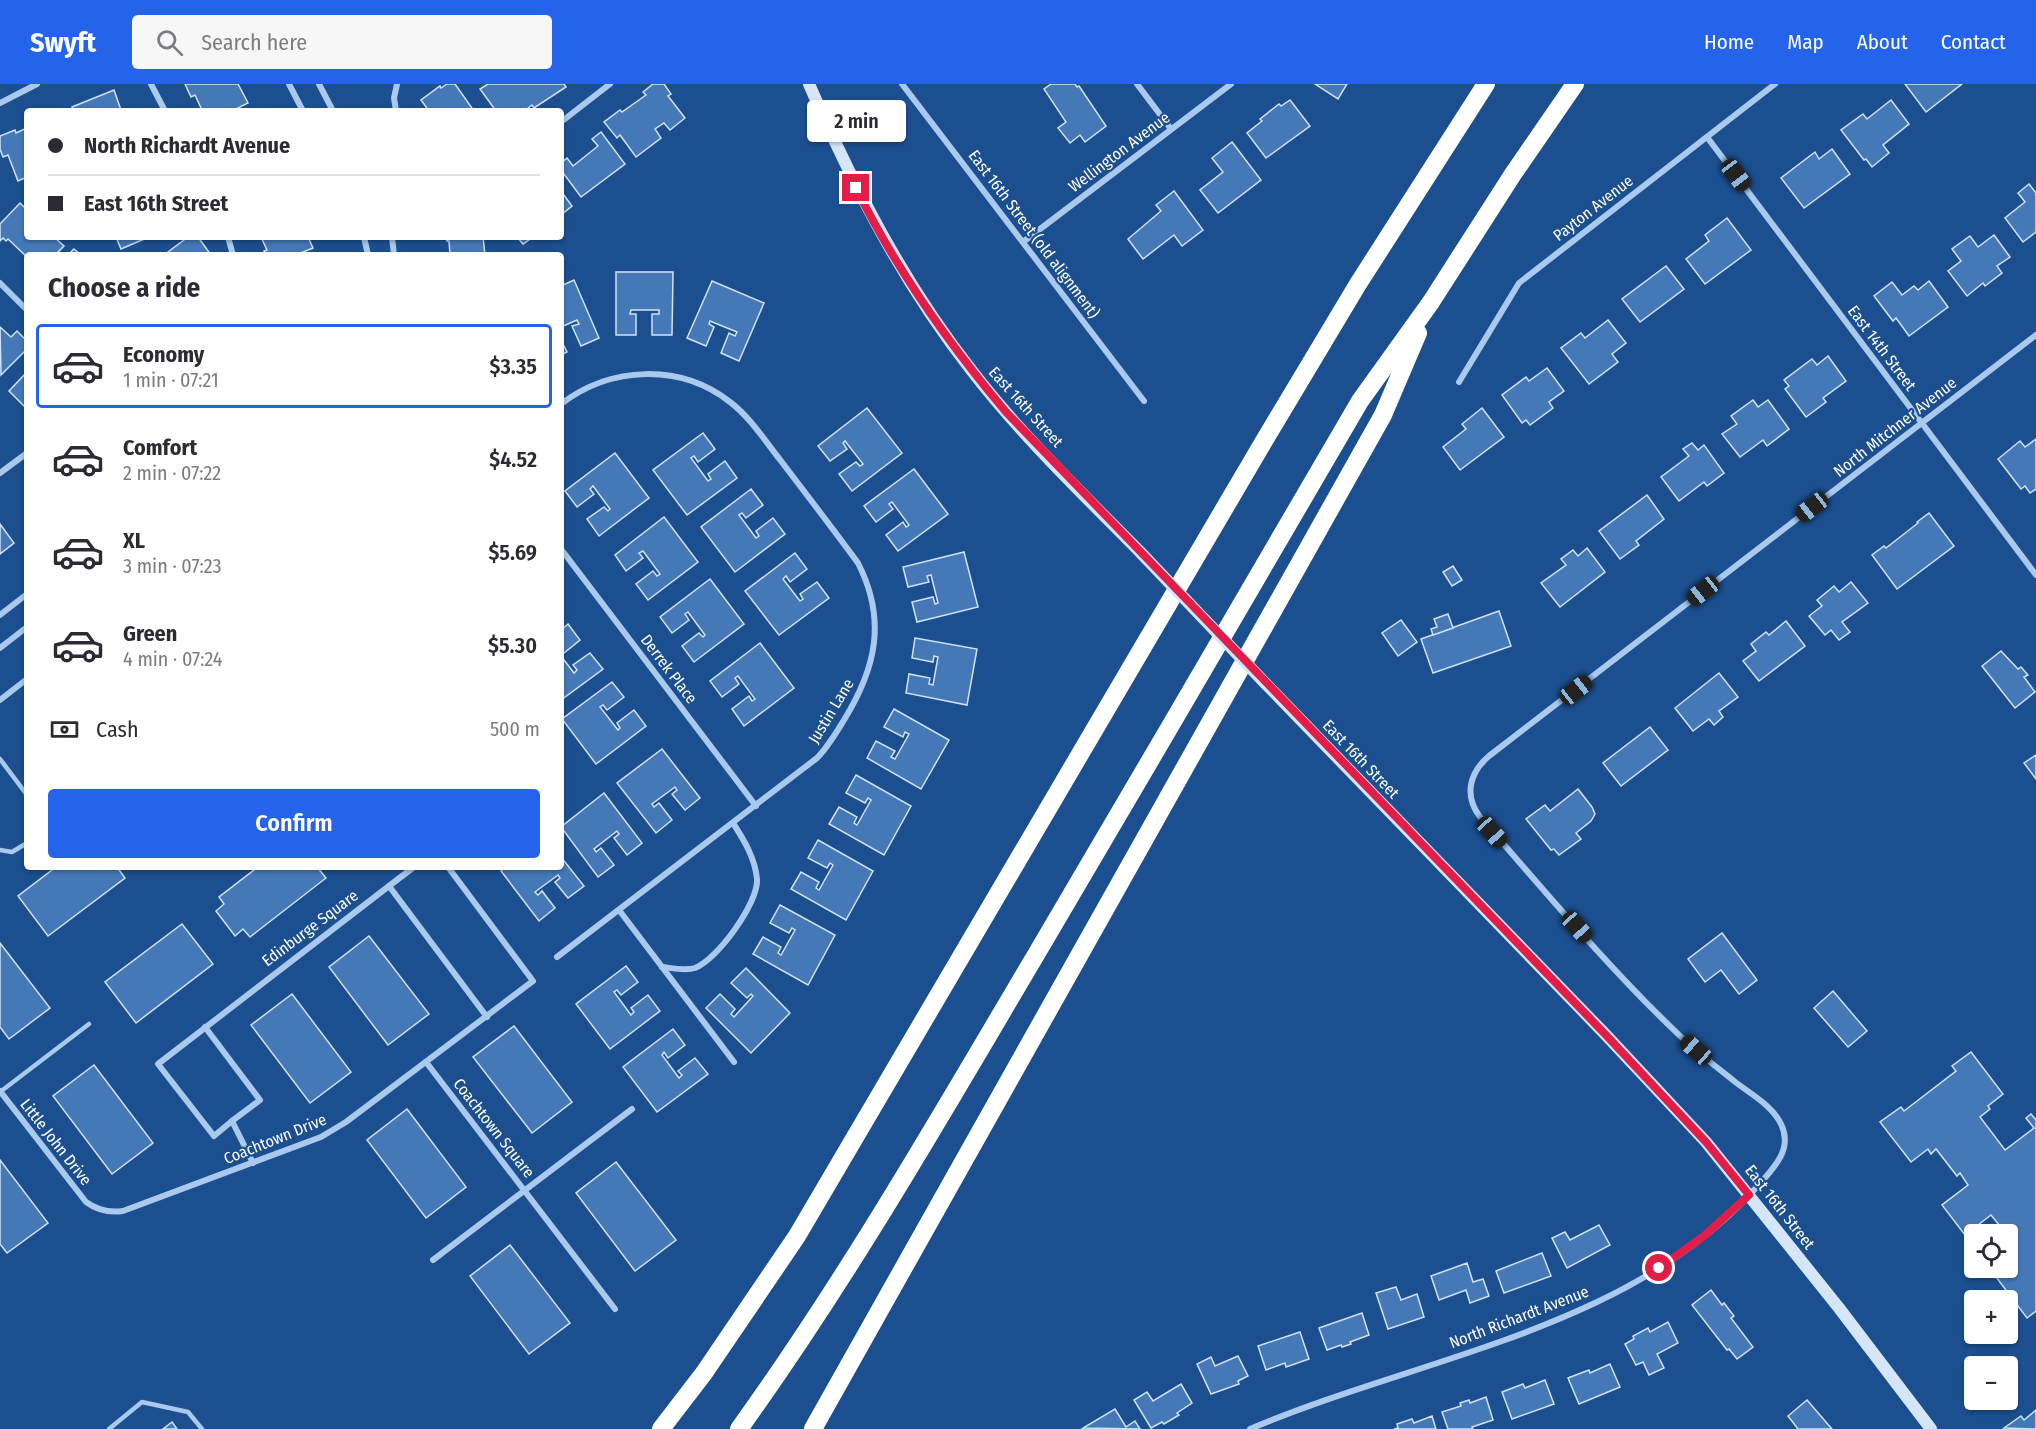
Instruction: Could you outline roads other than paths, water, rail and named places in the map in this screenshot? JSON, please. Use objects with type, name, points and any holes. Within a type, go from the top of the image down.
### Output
[{"type":"highway","points":[[661,1429],[704,1373],[797,1236],[1275,422],[1400,215],[1486,84]]},
{"type":"highway","points":[[740,1429],[849,1269],[1360,401],[1431,302],[1513,174],[1575,84]]},
{"type":"highway","points":[[813,1429],[1383,415],[1431,302]]},
{"type":"street","points":[[0,103],[37,84]]},
{"type":"street","points":[[151,84],[163,108]]},
{"type":"street","points":[[289,84],[301,108]]},
{"type":"street","points":[[319,84],[331,108]]},
{"type":"street","points":[[396,108],[394,98],[397,84]]},
{"type":"street","points":[[564,120],[610,84]]},
{"type":"street","name":"East 16th Street","points":[[809,84],[864,204],[916,293],[946,337],[1006,412],[1605,1034],[1706,1142],[1839,1308],[1931,1429]]},
{"type":"street","name":"East 16th Street (old alignment)","points":[[902,84],[1144,401]]},
{"type":"street","points":[[1137,84],[1172,129]]},
{"type":"street","name":"Wellington Avenue","points":[[1023,242],[1231,84]]},
{"type":"street","name":"Payton Avenue","points":[[1459,382],[1519,283],[1775,84]]},
{"type":"street","name":"East 14th Street","points":[[1707,137],[2036,575]]},
{"type":"street","points":[[0,284],[24,307]]},
{"type":"street","name":"North Mitchner Avenue","points":[[1774,1112],[1705,1058],[1633,990],[1480,817],[1469,791],[1475,771],[1484,761],[2036,335]]},
{"type":"street","name":"Justin Lane","points":[[557,957],[807,768],[822,753],[863,686],[873,653],[876,629],[869,588],[858,563],[753,425],[730,402],[704,386],[669,375],[650,373],[623,375],[588,387],[564,402]]},
{"type":"street","points":[[0,473],[24,455]]},
{"type":"street","name":"Derrek Place","points":[[564,553],[756,806]]},
{"type":"street","points":[[0,615],[24,596]]},
{"type":"street","points":[[0,648],[24,629]]},
{"type":"street","points":[[0,700],[24,681]]},
{"type":"street","points":[[662,967],[694,968],[709,960],[724,943],[751,901],[757,881],[753,861],[742,836],[733,823]]},
{"type":"street","name":"Edinburge Square","points":[[205,1027],[260,1100],[214,1136],[158,1064],[205,1027],[410,870]]},
{"type":"street","name":"Coachtown Drive","points":[[93,1207],[108,1212],[123,1211],[309,1143],[332,1132],[533,981],[450,870]]},
{"type":"street","points":[[389,886],[487,1017]]},
{"type":"street","points":[[619,910],[734,1062]]},
{"type":"street","name":"Coachtown Square","points":[[426,1062],[525,1190],[632,1109]]},
{"type":"street","name":"Little John Drive","points":[[0,1092],[86,1202],[93,1207]]},
{"type":"street","name":"North Richardt Avenue","points":[[1250,1429],[1528,1331],[1584,1309],[1636,1282],[1704,1236],[1749,1195],[1779,1162],[1783,1152],[1785,1134],[1774,1112]]},
{"type":"street","points":[[232,1121],[253,1163]]},
{"type":"street","points":[[433,1260],[525,1190],[615,1309]]},
{"type":"lane","points":[[0,759],[24,791]]},
{"type":"lane","points":[[0,850],[12,852],[24,845]]},
{"type":"lane","points":[[0,1092],[89,1024]]},
{"type":"lane","points":[[109,1429],[142,1402],[188,1412],[202,1429]]}]
